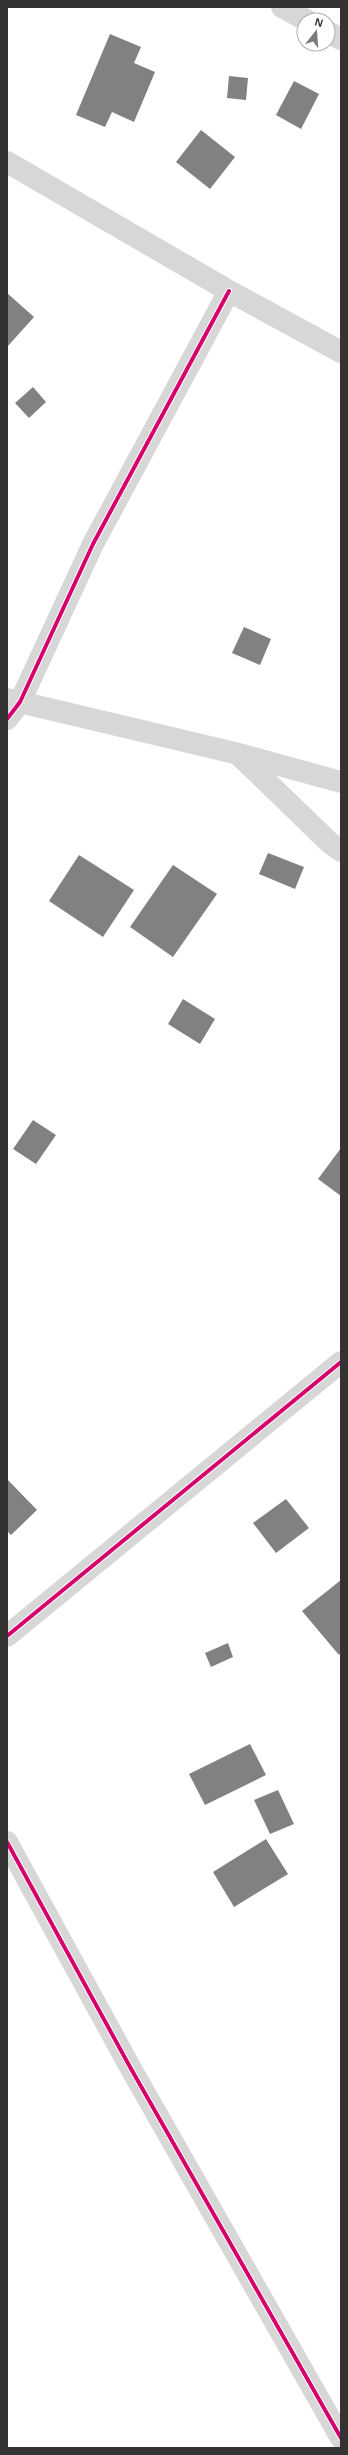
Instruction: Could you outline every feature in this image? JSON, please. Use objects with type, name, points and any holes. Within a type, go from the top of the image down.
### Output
[{"type":"street","points":[[282,7],[296,15]]},
{"type":"street","points":[[7,162],[229,291],[341,352]]},
{"type":"street","points":[[229,291],[93,544],[11,707],[239,754],[341,782]]},
{"type":"street","points":[[239,754],[330,843],[341,851]]},
{"type":"street","points":[[7,1636],[340,1367]]},
{"type":"street","points":[[7,1842],[130,2067],[341,2438]]},
{"type":"building","points":[[110,34],[141,47],[134,63],[155,72],[134,122],[112,112],[105,127],[76,115]]},
{"type":"building","points":[[229,76],[248,78],[246,100],[227,98]]},
{"type":"building","points":[[294,81],[319,94],[301,129],[276,115]]},
{"type":"building","points":[[201,130],[235,157],[210,189],[176,162]]},
{"type":"building","points":[[7,293],[34,317],[7,347]]},
{"type":"building","points":[[33,387],[46,402],[29,418],[15,403]]},
{"type":"building","points":[[244,627],[271,639],[260,665],[232,653]]},
{"type":"building","points":[[268,853],[304,867],[295,889],[259,874]]},
{"type":"building","points":[[79,855],[134,890],[103,937],[49,901]]},
{"type":"building","points":[[173,865],[217,894],[173,957],[130,927]]},
{"type":"building","points":[[183,999],[215,1019],[200,1044],[168,1024]]},
{"type":"building","points":[[33,1120],[56,1135],[36,1164],[13,1149]]},
{"type":"building","points":[[341,1148],[341,1196],[318,1179]]},
{"type":"building","points":[[7,1479],[37,1510],[11,1535],[7,1531]]},
{"type":"building","points":[[286,1499],[309,1528],[276,1553],[253,1523]]},
{"type":"building","points":[[341,1580],[341,1652],[339,1655],[302,1611]]},
{"type":"building","points":[[228,1643],[233,1657],[211,1667],[205,1653]]},
{"type":"building","points":[[250,1744],[266,1775],[205,1805],[189,1774]]},
{"type":"building","points":[[278,1790],[294,1824],[270,1834],[254,1800]]},
{"type":"building","points":[[266,1839],[288,1874],[234,1907],[213,1872]]},
{"type":"cycle path","points":[[7,719],[20,702],[93,544],[229,291]]},
{"type":"cycle path","points":[[7,1636],[341,1362]]},
{"type":"cycle path","points":[[7,1842],[130,2067],[341,2438]]}]
